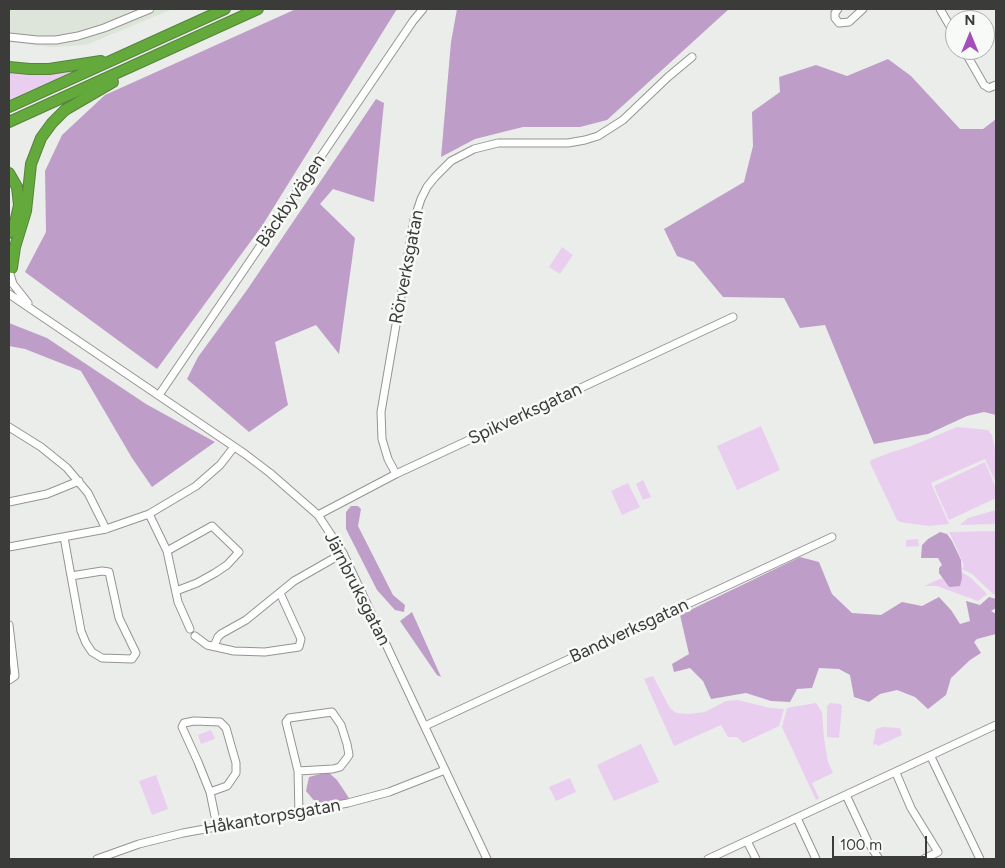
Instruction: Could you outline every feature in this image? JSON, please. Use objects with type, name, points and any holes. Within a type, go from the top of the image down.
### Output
[{"type":"highway","points":[[9,107],[225,9]]},
{"type":"highway","points":[[9,122],[258,9]]},
{"type":"highway","points":[[9,67],[49,69],[76,66],[95,61],[109,61]]},
{"type":"highway","points":[[10,273],[15,247],[26,211],[31,164],[42,138],[52,123],[65,110],[124,76],[129,68]]},
{"type":"highway","points":[[9,173],[17,188],[19,205],[15,223],[9,234]]},
{"type":"street","points":[[9,37],[37,40],[72,37],[104,28],[150,9]]},
{"type":"street","name":"Bäckbyvägen","points":[[159,395],[424,9]]},
{"type":"street","points":[[838,9],[835,13],[835,18],[839,23],[849,22],[863,9]]},
{"type":"street","name":"Rörverksgatan","points":[[396,474],[388,459],[382,440],[381,412],[414,220],[421,198],[435,177],[451,161],[474,149],[498,143],[568,143],[598,136],[623,120],[668,76],[692,57]]},
{"type":"street","points":[[970,60],[984,85],[989,88],[996,85]]},
{"type":"street","name":"Järnbruksgatan","points":[[9,257],[10,273],[18,292],[45,318]]},
{"type":"street","name":"Järnbruksgatan","points":[[9,294],[234,447],[270,473],[318,515],[343,553],[487,859]]},
{"type":"street","name":"Spikverksgatan","points":[[318,515],[396,474],[733,317]]},
{"type":"street","points":[[9,427],[41,447],[67,468],[79,481],[95,505],[106,529]]},
{"type":"street","points":[[9,547],[106,529],[149,514],[196,486],[220,465],[234,447]]},
{"type":"street","points":[[9,502],[47,494],[79,481]]},
{"type":"street","points":[[149,514],[167,551],[178,602],[190,629]]},
{"type":"street","points":[[167,551],[212,526],[239,552],[228,565],[197,583],[176,591]]},
{"type":"street","points":[[64,537],[71,576],[81,631],[86,643],[92,652],[102,658],[132,659],[136,653],[119,618],[109,572],[102,571],[71,576]]},
{"type":"street","name":"Bandverksgatan","points":[[425,726],[832,537]]},
{"type":"street","points":[[214,646],[221,634],[246,620],[294,581],[343,553]]},
{"type":"street","points":[[196,636],[204,643],[234,651],[289,650],[299,647],[301,638],[280,593]]},
{"type":"street","points":[[9,625],[15,676],[9,680]]},
{"type":"street","points":[[298,771],[340,767],[349,755],[341,725],[332,712],[289,718],[286,722],[298,771],[299,814]]},
{"type":"street","points":[[210,792],[227,786],[236,773],[236,764],[225,725],[220,722],[194,721],[184,723],[182,727],[210,792],[218,826]]},
{"type":"street","points":[[708,859],[996,725]]},
{"type":"street","points":[[931,756],[980,859]]},
{"type":"street","name":"Håkantorpsgatan","points":[[97,859],[139,844],[218,826],[299,814],[360,800],[389,792],[445,770]]},
{"type":"street","points":[[896,773],[911,808],[938,852],[924,859]]},
{"type":"street","points":[[846,795],[868,842],[879,859]]},
{"type":"street","points":[[797,818],[816,859]]},
{"type":"street","points":[[747,841],[756,859]]},
{"type":"shaded area","points":[[9,9],[173,9],[86,45],[51,47],[9,42]]},
{"type":"shaded area","points":[[296,9],[397,9],[262,226],[157,369],[25,272],[46,232],[45,171],[62,135],[105,95]]},
{"type":"shaded area","points":[[457,9],[729,9],[607,120],[580,127],[523,127],[475,139],[441,157],[451,42]]},
{"type":"shaded area","points":[[888,59],[911,76],[960,129],[983,129],[996,119],[996,415],[984,412],[967,416],[928,434],[874,444],[825,325],[800,328],[784,298],[723,297],[694,262],[677,256],[664,229],[744,182],[753,146],[752,112],[780,92],[779,77],[816,65],[847,76]]},
{"type":"shaded area","points":[[9,71],[74,71],[9,100]]},
{"type":"shaded area","points":[[376,99],[384,103],[374,202],[333,189],[320,204],[355,238],[339,354],[316,325],[275,342],[288,405],[249,432],[187,379],[198,357],[247,290]]},
{"type":"shaded area","points":[[562,247],[573,255],[560,274],[549,267]]},
{"type":"shaded area","points":[[9,323],[47,338],[146,404],[215,442],[152,487],[132,458],[81,371],[25,349],[9,346]]},
{"type":"shaded area","points":[[761,426],[780,470],[737,490],[717,446]]},
{"type":"shaded area","points":[[957,427],[988,430],[992,435],[996,454],[996,483],[985,459],[931,483],[949,524],[929,526],[900,522],[897,520],[870,463],[871,460]]},
{"type":"shaded area","points":[[985,462],[996,488],[996,498],[949,520],[934,486]]},
{"type":"shaded area","points":[[643,480],[651,497],[643,500],[636,484]]},
{"type":"shaded area","points":[[628,483],[640,507],[622,515],[611,491]]},
{"type":"shaded area","points":[[351,506],[358,506],[361,509],[358,526],[393,595],[405,605],[404,612],[395,610],[377,590],[346,529],[346,512]]},
{"type":"shaded area","points":[[996,510],[996,524],[960,525],[968,518]]},
{"type":"shaded area","points":[[996,531],[996,595],[972,574],[962,569],[964,565],[949,532]]},
{"type":"shaded area","points":[[940,532],[947,534],[961,560],[962,578],[960,586],[949,587],[939,573],[939,568],[942,565],[938,558],[921,558],[922,545]]},
{"type":"shaded area","points":[[918,539],[919,546],[906,547],[906,540]]},
{"type":"shaded area","points":[[800,557],[819,562],[832,594],[852,613],[881,615],[902,602],[922,606],[939,597],[960,624],[970,621],[966,601],[980,605],[989,597],[996,599],[996,608],[991,611],[996,614],[996,634],[977,639],[974,642],[981,653],[970,660],[951,678],[946,695],[928,709],[915,697],[897,690],[880,694],[869,702],[854,697],[850,675],[839,669],[819,668],[812,688],[797,689],[790,702],[771,701],[746,693],[711,699],[703,681],[690,668],[674,672],[672,664],[689,654],[680,615]]},
{"type":"shaded area","points":[[962,572],[987,594],[978,601],[937,586],[924,586],[942,578],[949,587],[962,578]]},
{"type":"shaded area","points":[[412,612],[441,677],[437,675],[400,621]]},
{"type":"shaded area","points":[[653,676],[670,708],[676,713],[705,712],[726,701],[738,700],[770,708],[784,709],[779,726],[743,743],[737,737],[728,737],[721,725],[674,746],[644,679]]},
{"type":"shaded area","points":[[816,703],[822,712],[828,762],[833,773],[812,783],[819,798],[816,800],[782,727],[787,708]]},
{"type":"shaded area","points":[[830,703],[842,706],[839,738],[827,737],[827,706]]},
{"type":"shaded area","points":[[883,727],[900,728],[902,735],[878,746],[876,744],[873,745],[876,729]]},
{"type":"shaded area","points":[[211,730],[215,739],[201,744],[198,735]]},
{"type":"shaded area","points":[[641,744],[659,782],[614,801],[597,765]]},
{"type":"shaded area","points":[[328,772],[337,780],[349,798],[329,804],[316,803],[306,791],[309,777]]},
{"type":"shaded area","points":[[156,775],[168,809],[152,815],[139,781]]},
{"type":"shaded area","points":[[570,778],[576,792],[556,801],[549,787]]}]
